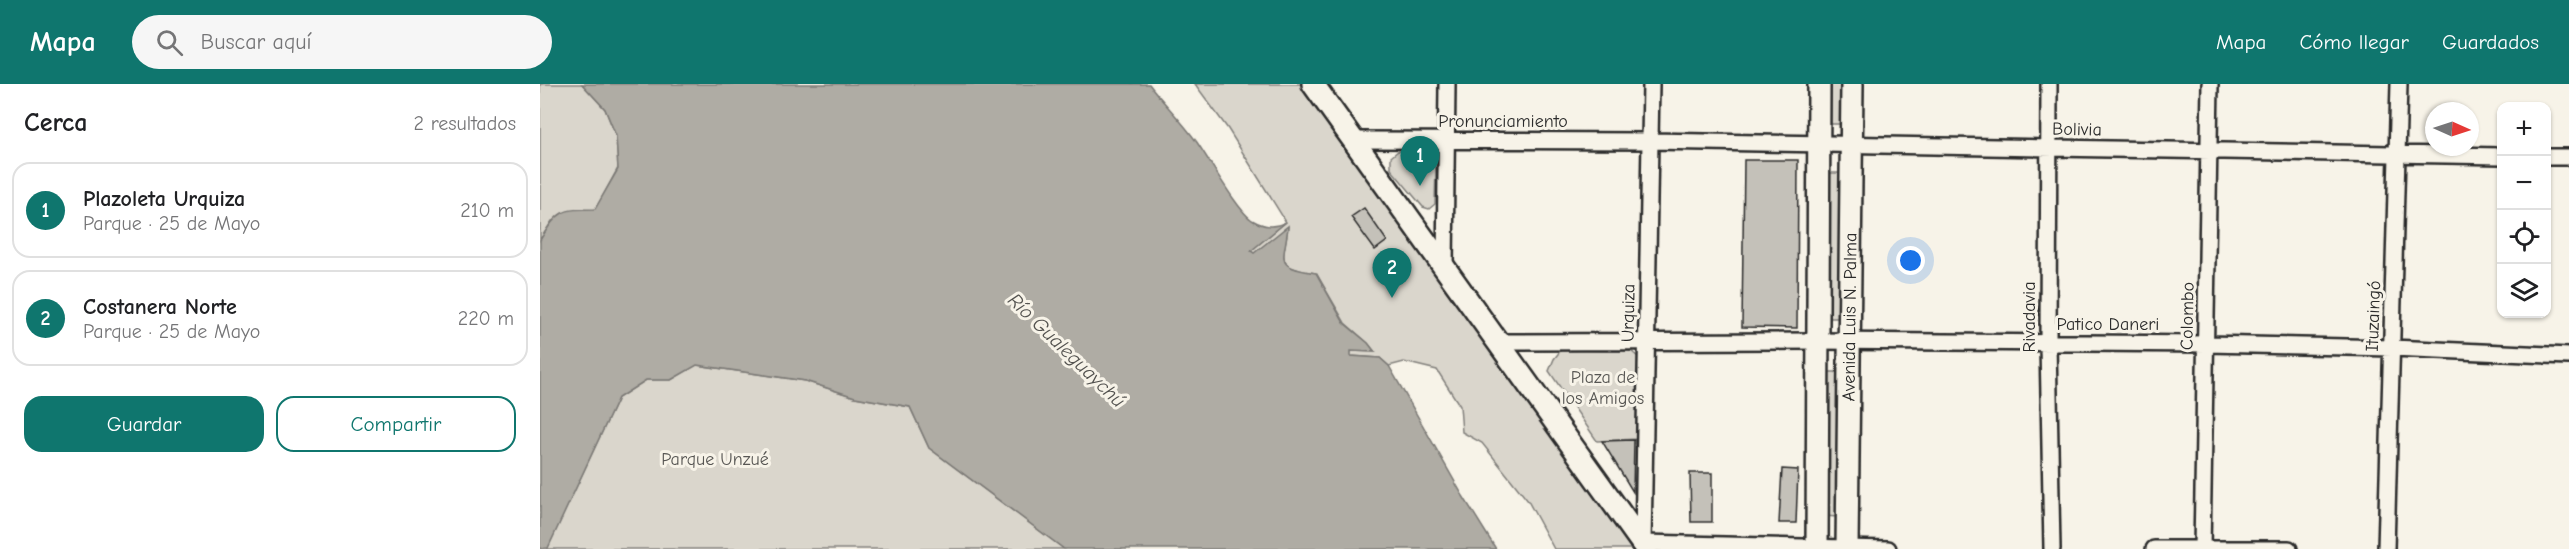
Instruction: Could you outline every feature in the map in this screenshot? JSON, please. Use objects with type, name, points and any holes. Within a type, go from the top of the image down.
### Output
[{"type":"main road","points":[[1313,84],[1645,546]]},
{"type":"main road","name":"Avenida Luis N. Palma","points":[[1817,548],[1816,341],[1819,84]]},
{"type":"main road","name":"Avenida Luis N. Palma","points":[[1847,549],[1852,84]]},
{"type":"street","points":[[1445,268],[1447,84]]},
{"type":"street","name":"Urquiza","points":[[1645,546],[1652,84]]},
{"type":"street","name":"Rivadavia","points":[[2049,84],[2048,344],[2052,549]]},
{"type":"street","name":"Colombo","points":[[2202,548],[2210,84]]},
{"type":"street","name":"Ituzaingó","points":[[2386,549],[2399,84]]},
{"type":"street","name":"Pronunciamiento","points":[[1354,140],[1651,141]]},
{"type":"street","name":"Bolivia","points":[[1651,141],[2497,156]]},
{"type":"street","points":[[2551,156],[2569,157]]},
{"type":"street","name":"Patico Daneri","points":[[1499,342],[1850,341],[2207,344],[2392,348],[2569,356]]},
{"type":"street","points":[[1645,546],[1888,549]]},
{"type":"street","points":[[2154,549],[2289,549]]},
{"type":"green space","points":[[540,84],[582,84],[605,109],[616,136],[618,168],[595,210],[552,221],[540,240]]},
{"type":"green space","points":[[1195,84],[1301,84],[1620,530],[1631,549],[1554,549],[1528,501],[1482,443],[1462,432],[1460,406],[1437,370],[1404,362],[1389,366],[1380,358],[1350,356],[1351,351],[1375,352],[1345,323],[1316,273],[1287,265],[1284,254],[1288,227],[1254,254],[1251,250],[1286,222],[1228,129]]},
{"type":"green space","points":[[1829,84],[1842,84],[1842,124],[1829,124]]},
{"type":"green space","points":[[1398,151],[1434,153],[1436,160],[1435,204],[1429,209],[1423,207],[1391,169],[1391,157]]},
{"type":"green space","points":[[1829,173],[1842,173],[1840,318],[1827,318]]},
{"type":"green space","name":"Plaza de los Amigos","points":[[1561,350],[1631,351],[1639,358],[1637,439],[1597,441],[1549,371]]},
{"type":"green space","name":"Parque Unzué","points":[[696,365],[805,381],[855,397],[910,407],[929,448],[1064,549],[547,549],[618,398],[646,380],[671,380]]},
{"type":"green space","points":[[1826,372],[1839,372],[1837,517],[1825,516]]},
{"type":"water","name":"Río Gualeguaychú","points":[[582,84],[1149,84],[1191,134],[1246,214],[1252,220],[1265,225],[1273,226],[1286,222],[1251,251],[1254,253],[1288,226],[1284,260],[1293,268],[1316,273],[1344,323],[1375,352],[1351,351],[1351,356],[1380,358],[1389,366],[1496,549],[1064,549],[929,448],[910,407],[855,397],[805,381],[697,365],[671,380],[646,380],[618,398],[548,548],[540,549],[540,240],[552,222],[562,213],[595,209],[618,169],[616,136],[605,109]]},
{"type":"building","points":[[1744,160],[1798,160],[1797,328],[1742,327]]},
{"type":"building","points":[[1364,208],[1387,241],[1375,250],[1351,217]]},
{"type":"building","points":[[1634,440],[1633,492],[1602,441]]},
{"type":"building","points":[[1782,469],[1798,470],[1796,523],[1779,523]]},
{"type":"building","points":[[1690,473],[1712,473],[1712,522],[1691,522]]},
{"type":"place","name":"Plazoleta Urquiza","points":[[1420,186]]},
{"type":"place","name":"Costanera Norte","points":[[1392,298]]}]
